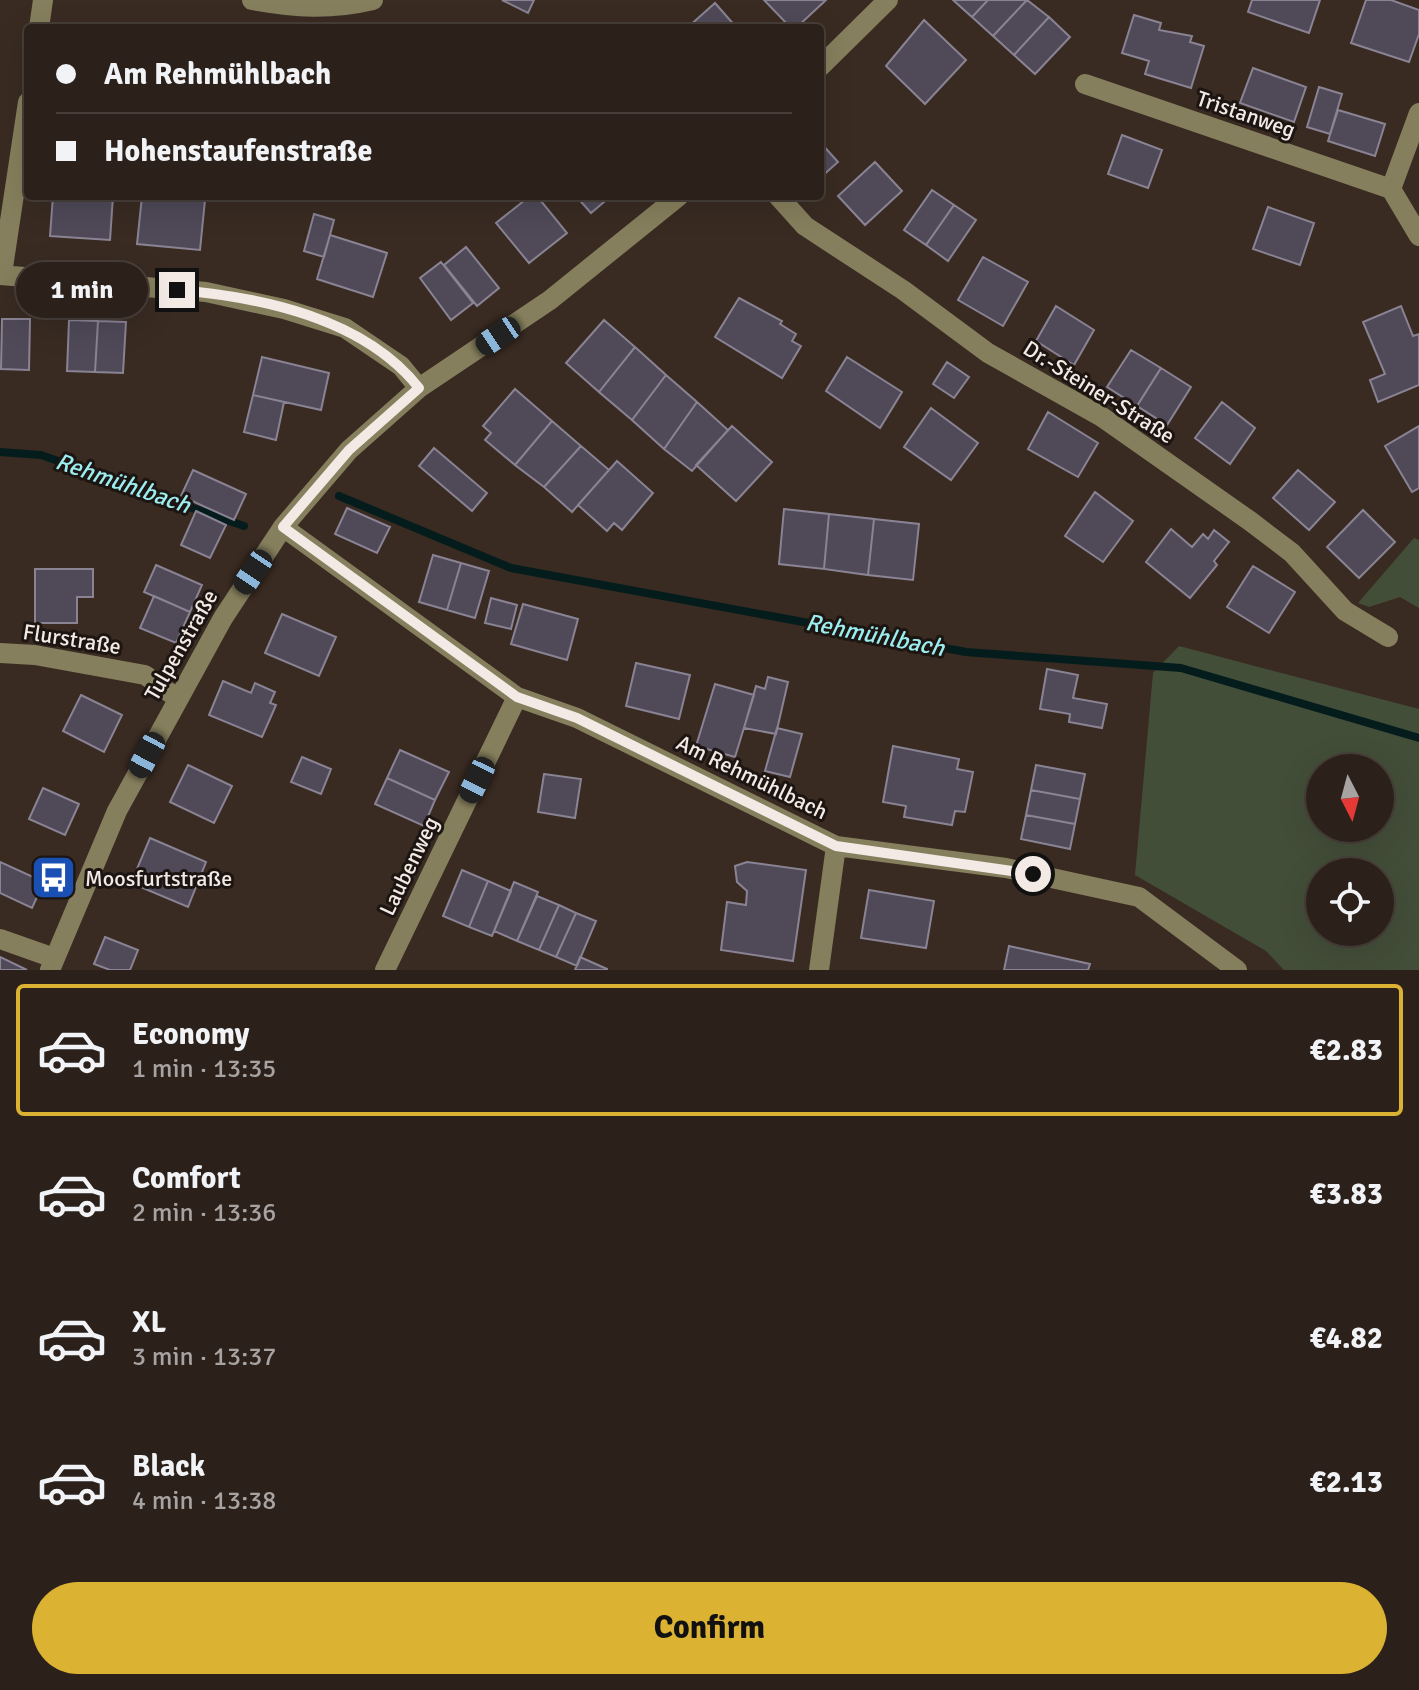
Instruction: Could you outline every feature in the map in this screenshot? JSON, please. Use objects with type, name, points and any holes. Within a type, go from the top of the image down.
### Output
[{"type":"street","points":[[40,24],[43,0]]},
{"type":"street","points":[[252,0],[293,7],[339,8],[373,0]]},
{"type":"street","points":[[824,63],[888,0]]},
{"type":"street","name":"Tristanweg","points":[[1085,84],[1391,189]]},
{"type":"street","points":[[1419,113],[1391,189],[1419,236]]},
{"type":"street","points":[[24,128],[1,275],[206,292],[284,309],[345,328],[401,366],[419,388]]},
{"type":"street","name":"Tulpenstraße","points":[[52,964],[117,811],[223,618],[283,527],[349,450],[419,388],[550,300],[674,200]]},
{"type":"street","name":"Dr.-Steiner-Straße","points":[[782,200],[805,226],[903,290],[988,353],[1102,417],[1250,521],[1292,553],[1345,611],[1388,637]]},
{"type":"street","name":"Am Rehmühlbach","points":[[283,527],[517,697],[577,718],[836,846],[1006,868],[1139,897],[1237,970]]},
{"type":"street","name":"Flurstraße","points":[[0,653],[35,655],[145,675],[177,698]]},
{"type":"street","name":"Laubenweg","points":[[385,970],[517,697]]},
{"type":"street","points":[[819,970],[836,846]]},
{"type":"street","points":[[0,939],[52,964]]},
{"type":"green space","points":[[1414,538],[1419,540],[1419,608],[1400,597],[1369,607],[1358,603]]},
{"type":"green space","points":[[1179,646],[1419,709],[1419,970],[1284,970],[1266,951],[1135,875],[1153,673]]},
{"type":"building","points":[[502,0],[534,0],[528,13]]},
{"type":"building","points":[[764,0],[826,0],[800,24],[787,24]]},
{"type":"building","points":[[953,0],[988,0],[972,17]]},
{"type":"building","points":[[988,0],[1027,0],[993,36],[972,17]]},
{"type":"building","points":[[1027,0],[1049,17],[1014,55],[993,36]]},
{"type":"building","points":[[1252,0],[1320,0],[1309,33],[1248,12]]},
{"type":"building","points":[[1366,0],[1391,0],[1419,10],[1419,34],[1409,62],[1351,43]]},
{"type":"building","points":[[715,3],[733,24],[691,24]]},
{"type":"building","points":[[1134,15],[1161,23],[1159,30],[1192,36],[1190,42],[1204,46],[1191,88],[1145,74],[1149,61],[1122,53]]},
{"type":"building","points":[[1049,17],[1070,37],[1035,74],[1014,55]]},
{"type":"building","points":[[924,20],[966,60],[925,104],[886,66]]},
{"type":"building","points":[[1253,68],[1306,87],[1294,122],[1240,103]]},
{"type":"building","points":[[1319,87],[1342,94],[1330,134],[1307,127]]},
{"type":"building","points":[[1338,110],[1385,124],[1375,156],[1328,141]]},
{"type":"building","points":[[1122,135],[1162,150],[1148,188],[1108,174]]},
{"type":"building","points":[[824,146],[838,162],[824,174]]},
{"type":"building","points":[[875,162],[902,191],[865,225],[838,196]]},
{"type":"building","points":[[932,190],[954,205],[926,245],[904,230]]},
{"type":"building","points":[[53,200],[113,200],[110,240],[50,236]]},
{"type":"building","points":[[142,200],[205,200],[200,250],[137,244]]},
{"type":"building","points":[[525,200],[540,200],[567,233],[529,263],[496,223]]},
{"type":"building","points":[[580,200],[606,200],[591,213]]},
{"type":"building","points":[[954,205],[976,220],[948,261],[926,245]]},
{"type":"building","points":[[1268,207],[1314,223],[1300,265],[1253,249]]},
{"type":"building","points":[[314,214],[334,220],[324,257],[304,251]]},
{"type":"building","points":[[330,235],[387,253],[373,297],[317,279]]},
{"type":"building","points":[[466,247],[499,288],[477,306],[444,265]]},
{"type":"building","points":[[983,257],[1028,282],[1003,326],[958,300]]},
{"type":"building","points":[[441,262],[473,303],[451,320],[420,278]]},
{"type":"building","points":[[739,298],[782,321],[780,324],[796,334],[792,341],[801,346],[782,378],[715,337]]},
{"type":"building","points":[[1056,306],[1094,330],[1074,365],[1036,341]]},
{"type":"building","points":[[1401,306],[1413,336],[1419,334],[1419,385],[1378,402],[1370,380],[1385,374],[1363,322]]},
{"type":"building","points":[[2,319],[30,319],[29,370],[1,369]]},
{"type":"building","points":[[69,320],[98,321],[95,372],[67,371]]},
{"type":"building","points":[[604,320],[635,347],[599,392],[566,363]]},
{"type":"building","points":[[98,321],[126,322],[123,373],[95,372]]},
{"type":"building","points":[[635,347],[666,375],[632,420],[599,392]]},
{"type":"building","points":[[1131,350],[1161,368],[1137,406],[1107,387]]},
{"type":"building","points":[[262,357],[329,373],[321,410],[253,395]]},
{"type":"building","points":[[847,357],[902,392],[880,428],[826,391]]},
{"type":"building","points":[[947,362],[969,377],[954,398],[933,384]]},
{"type":"building","points":[[1161,368],[1191,387],[1167,425],[1137,406]]},
{"type":"building","points":[[666,375],[697,402],[664,449],[632,420]]},
{"type":"building","points":[[515,389],[552,421],[515,465],[485,440],[491,433],[483,426]]},
{"type":"building","points":[[253,395],[284,402],[276,440],[244,432]]},
{"type":"building","points":[[697,402],[728,430],[692,471],[664,449]]},
{"type":"building","points":[[1222,402],[1255,428],[1230,464],[1195,438]]},
{"type":"building","points":[[931,408],[978,443],[951,480],[904,447]]},
{"type":"building","points":[[1048,412],[1098,443],[1078,477],[1028,449]]},
{"type":"building","points":[[552,421],[581,446],[544,487],[515,465]]},
{"type":"building","points":[[732,426],[772,462],[736,501],[696,465]]},
{"type":"building","points":[[1419,426],[1419,488],[1412,492],[1385,446]]},
{"type":"building","points":[[581,446],[609,470],[572,512],[544,487]]},
{"type":"building","points":[[434,448],[487,493],[472,511],[419,466]]},
{"type":"building","points":[[617,461],[653,493],[622,530],[614,523],[607,531],[578,505]]},
{"type":"building","points":[[193,470],[246,494],[234,520],[181,496]]},
{"type":"building","points":[[1298,470],[1335,502],[1309,530],[1273,498]]},
{"type":"building","points":[[1095,492],[1133,521],[1103,562],[1065,536]]},
{"type":"building","points":[[347,508],[390,527],[377,553],[335,534]]},
{"type":"building","points":[[784,509],[829,514],[824,569],[779,564]]},
{"type":"building","points":[[1363,510],[1395,542],[1359,578],[1327,547]]},
{"type":"building","points":[[196,511],[226,525],[210,558],[181,545]]},
{"type":"building","points":[[829,514],[874,519],[868,575],[824,569]]},
{"type":"building","points":[[874,519],[919,524],[913,580],[868,575]]},
{"type":"building","points":[[1171,529],[1192,547],[1203,534],[1208,539],[1214,530],[1229,542],[1214,561],[1217,565],[1190,598],[1146,562]]},
{"type":"building","points":[[433,555],[461,563],[447,610],[419,602]]},
{"type":"building","points":[[461,563],[489,571],[475,618],[447,610]]},
{"type":"building","points":[[156,565],[202,585],[190,612],[144,592]]},
{"type":"building","points":[[1253,566],[1295,592],[1269,633],[1227,607]]},
{"type":"building","points":[[35,569],[93,569],[93,597],[77,597],[77,623],[35,623]]},
{"type":"building","points":[[154,596],[190,612],[176,643],[140,628]]},
{"type":"building","points":[[491,598],[517,605],[511,629],[485,623]]},
{"type":"building","points":[[523,604],[578,619],[567,660],[511,644]]},
{"type":"building","points":[[282,614],[336,637],[319,676],[265,653]]},
{"type":"building","points":[[636,663],[690,675],[679,719],[626,706]]},
{"type":"building","points":[[1047,669],[1078,675],[1073,698],[1107,704],[1102,728],[1069,722],[1070,714],[1040,709]]},
{"type":"building","points":[[768,677],[788,682],[776,734],[744,728],[756,686],[765,689]]},
{"type":"building","points":[[223,681],[251,693],[255,683],[275,692],[270,703],[276,705],[262,737],[209,715]]},
{"type":"building","points":[[715,684],[754,695],[735,757],[696,746]]},
{"type":"building","points":[[81,695],[122,715],[104,752],[63,731]]},
{"type":"building","points":[[777,728],[802,734],[790,777],[765,771]]},
{"type":"building","points":[[893,746],[959,759],[957,769],[973,772],[965,812],[955,811],[952,825],[904,817],[906,806],[883,802]]},
{"type":"building","points":[[400,750],[449,772],[435,800],[387,778]]},
{"type":"building","points":[[302,757],[331,769],[321,794],[291,782]]},
{"type":"building","points":[[188,765],[232,786],[214,823],[170,802]]},
{"type":"building","points":[[1036,765],[1085,774],[1080,799],[1031,790]]},
{"type":"building","points":[[544,774],[581,779],[575,818],[538,812]]},
{"type":"building","points":[[387,778],[435,800],[424,826],[375,804]]},
{"type":"building","points":[[43,788],[79,804],[65,835],[29,819]]},
{"type":"building","points":[[1031,790],[1080,799],[1075,824],[1026,815]]},
{"type":"building","points":[[1026,815],[1075,824],[1070,849],[1021,839]]},
{"type":"building","points":[[150,838],[206,862],[188,907],[131,883]]},
{"type":"building","points":[[0,862],[44,882],[32,908],[0,893]]},
{"type":"building","points":[[747,862],[806,870],[793,961],[721,950],[727,902],[746,905],[747,891],[737,882],[735,866]]},
{"type":"building","points":[[462,870],[488,881],[469,927],[443,916]]},
{"type":"building","points":[[488,881],[511,891],[492,936],[469,927]]},
{"type":"building","points":[[514,882],[538,892],[517,941],[494,931]]},
{"type":"building","points":[[869,890],[934,901],[926,948],[861,938]]},
{"type":"building","points":[[537,896],[559,905],[539,950],[517,941]]},
{"type":"building","points":[[559,905],[576,913],[556,957],[539,950]]},
{"type":"building","points":[[576,913],[596,921],[577,966],[556,957]]},
{"type":"building","points":[[105,937],[138,950],[130,970],[110,970],[94,964]]},
{"type":"building","points":[[1009,946],[1090,964],[1088,970],[1004,970]]},
{"type":"building","points":[[0,957],[27,970],[0,970]]},
{"type":"building","points":[[580,957],[607,969],[607,970],[575,970]]},
{"type":"waterway","name":"Rehmühlbach","points":[[0,452],[41,455],[244,526]]},
{"type":"waterway","name":"Rehmühlbach","points":[[339,496],[511,568],[966,652],[1181,668],[1419,738]]},
{"type":"place","name":"Moosfurtstraße","points":[[54,878]]},
{"type":"route","points":[[177,290],[206,292],[284,309],[345,328],[401,366],[419,388],[349,450],[283,527],[517,697],[577,718],[836,846],[1033,874]]}]
